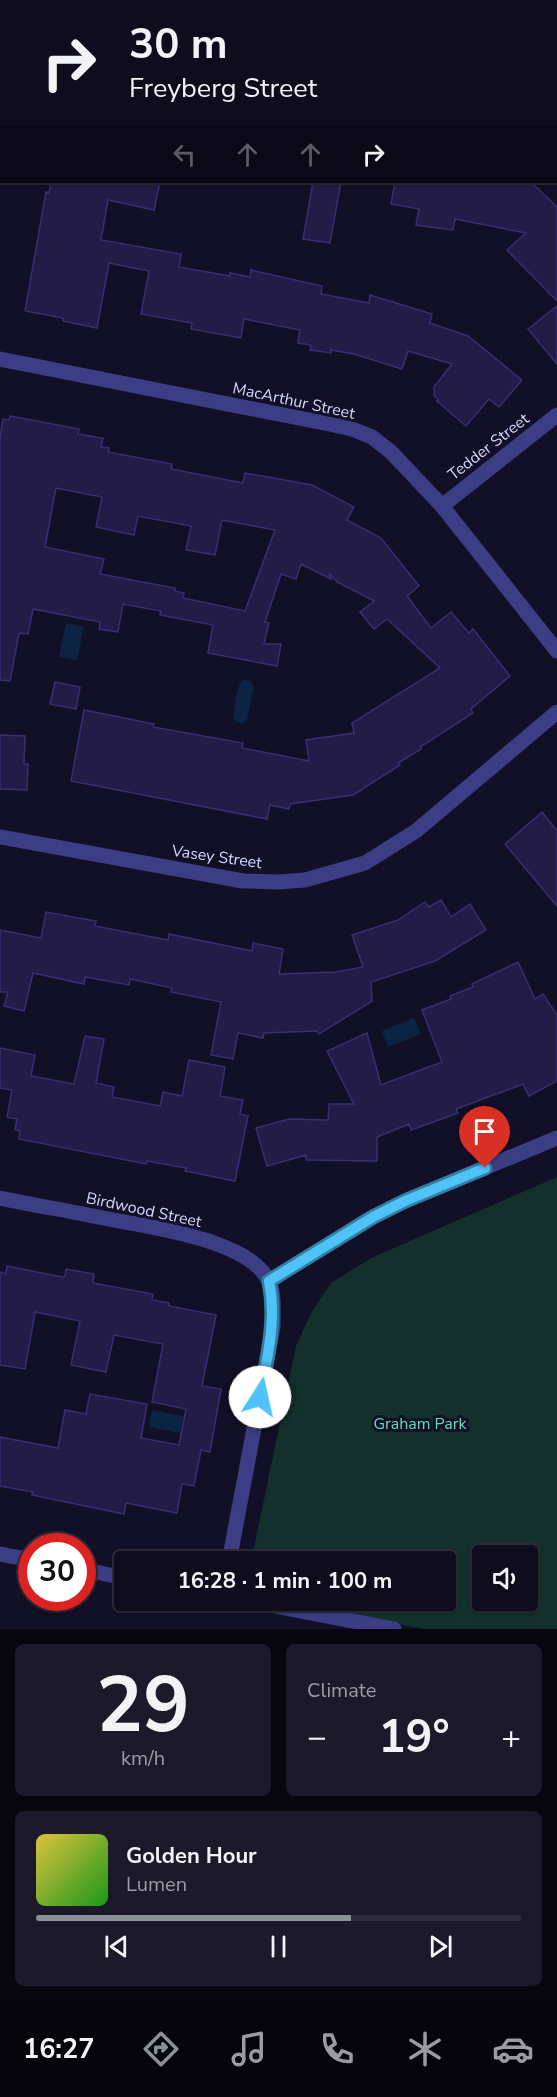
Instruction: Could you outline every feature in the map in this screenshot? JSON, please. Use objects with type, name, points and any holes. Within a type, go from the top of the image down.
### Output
[{"type":"street","name":"MacArthur Street","points":[[0,359],[352,429],[372,437],[391,452],[442,506],[557,651]]},
{"type":"street","name":"Tedder Street","points":[[442,506],[557,415]]},
{"type":"street","name":"Vasey Street","points":[[0,837],[243,881],[305,880],[365,863],[408,836],[557,712]]},
{"type":"street","points":[[231,1551],[273,1327],[273,1300],[269,1281],[394,1206],[557,1138]]},
{"type":"street","name":"Birdwood Street","points":[[0,1198],[190,1235],[238,1253],[255,1264],[269,1281]]},
{"type":"street","points":[[0,1554],[18,1557]]},
{"type":"street","points":[[96,1572],[114,1576]]},
{"type":"street","points":[[301,1611],[394,1629]]},
{"type":"green space","name":"Graham Park","points":[[557,1177],[557,1629],[424,1629],[328,1611],[456,1611],[456,1551],[253,1551],[296,1346],[311,1313],[331,1283],[371,1258]]},
{"type":"water","points":[[66,623],[84,627],[77,660],[59,657]]},
{"type":"water","points":[[243,680],[251,681],[254,687],[247,720],[242,724],[234,721],[234,716],[237,694]]},
{"type":"water","points":[[414,1018],[421,1034],[388,1047],[382,1031]]},
{"type":"water","points":[[152,1410],[183,1416],[180,1433],[149,1427]]},
{"type":"building","points":[[51,183],[160,183],[154,210],[108,200],[101,240],[181,254],[179,267],[250,277],[251,270],[322,286],[321,294],[369,303],[370,295],[432,314],[430,323],[468,336],[522,380],[499,407],[489,399],[466,426],[437,401],[434,395],[434,387],[452,364],[408,351],[402,369],[354,354],[331,350],[331,353],[310,350],[311,345],[298,343],[300,330],[244,319],[241,338],[191,329],[192,323],[141,314],[149,271],[109,263],[97,328],[63,321],[63,318],[25,311],[46,192],[49,193]]},
{"type":"building","points":[[313,183],[341,183],[330,243],[303,239]]},
{"type":"building","points":[[395,183],[532,183],[557,207],[557,301],[507,250],[526,233],[455,219],[453,230],[416,225],[419,209],[391,204]]},
{"type":"building","points":[[557,306],[557,364],[528,329]]},
{"type":"building","points":[[10,416],[79,429],[78,434],[103,438],[101,447],[109,448],[108,452],[172,464],[171,469],[243,483],[245,473],[312,485],[354,507],[347,520],[381,538],[419,586],[407,596],[431,628],[451,612],[469,633],[473,629],[510,676],[471,709],[473,713],[420,747],[421,749],[398,763],[400,765],[353,795],[290,804],[289,809],[270,805],[267,819],[71,781],[84,710],[154,724],[153,727],[243,743],[242,748],[309,761],[306,740],[354,733],[352,723],[440,668],[387,619],[374,629],[360,612],[374,601],[337,582],[329,573],[331,579],[301,564],[296,579],[281,574],[265,622],[269,623],[264,644],[281,644],[277,666],[208,653],[213,625],[160,615],[161,611],[123,604],[118,632],[99,629],[100,622],[33,609],[28,634],[19,633],[10,681],[0,680],[0,437],[3,419],[9,420]],"holes":[[[56,488],[102,497],[96,527],[134,535],[138,516],[191,526],[186,550],[215,555],[222,520],[275,530],[245,611],[183,598],[184,593],[175,591],[175,588],[100,574],[104,559],[45,547]]]},
{"type":"building","points":[[55,682],[80,687],[76,709],[50,704]]},
{"type":"building","points":[[0,735],[25,736],[24,764],[28,764],[27,790],[0,789]]},
{"type":"building","points":[[542,812],[557,831],[557,906],[505,844]]},
{"type":"building","points":[[441,900],[451,917],[470,904],[486,930],[435,961],[371,982],[372,1001],[319,1034],[317,1031],[264,1033],[263,1038],[238,1033],[233,1059],[211,1055],[221,1002],[171,992],[172,988],[130,979],[129,985],[85,977],[84,984],[33,973],[24,1011],[4,1006],[8,992],[0,992],[0,930],[41,938],[46,912],[96,921],[95,926],[168,940],[169,934],[252,951],[253,943],[283,949],[279,974],[336,972],[363,967],[352,935],[398,920],[425,902],[429,907]]},
{"type":"building","points":[[518,962],[535,999],[543,994],[557,1015],[557,1081],[529,1096],[523,1084],[456,1109],[458,1113],[411,1130],[409,1124],[377,1137],[377,1161],[306,1160],[306,1155],[267,1166],[256,1128],[289,1119],[328,1120],[329,1104],[354,1104],[327,1051],[367,1033],[381,1085],[442,1062],[422,1010],[451,999],[450,996],[473,987],[472,984]]},
{"type":"building","points":[[85,1036],[104,1039],[96,1083],[114,1087],[112,1097],[160,1106],[163,1092],[182,1096],[189,1060],[225,1067],[220,1096],[243,1100],[240,1114],[248,1116],[235,1181],[185,1171],[186,1168],[147,1161],[146,1164],[19,1139],[20,1131],[15,1130],[17,1119],[7,1117],[12,1090],[0,1088],[0,1048],[35,1055],[31,1076],[74,1084]]},
{"type":"building","points":[[7,1266],[62,1277],[65,1276],[66,1269],[94,1274],[93,1283],[153,1294],[152,1300],[169,1303],[169,1306],[216,1315],[202,1386],[221,1389],[210,1452],[201,1450],[194,1486],[182,1484],[177,1513],[126,1503],[124,1514],[0,1486],[0,1437],[58,1448],[65,1410],[86,1414],[90,1394],[147,1404],[141,1438],[179,1445],[186,1409],[152,1402],[163,1344],[114,1335],[106,1372],[71,1365],[80,1321],[35,1312],[25,1369],[0,1365],[0,1272],[6,1274]]},
{"type":"route","points":[[260,1397],[273,1327],[273,1300],[269,1281],[373,1217],[405,1201],[485,1168]]}]
